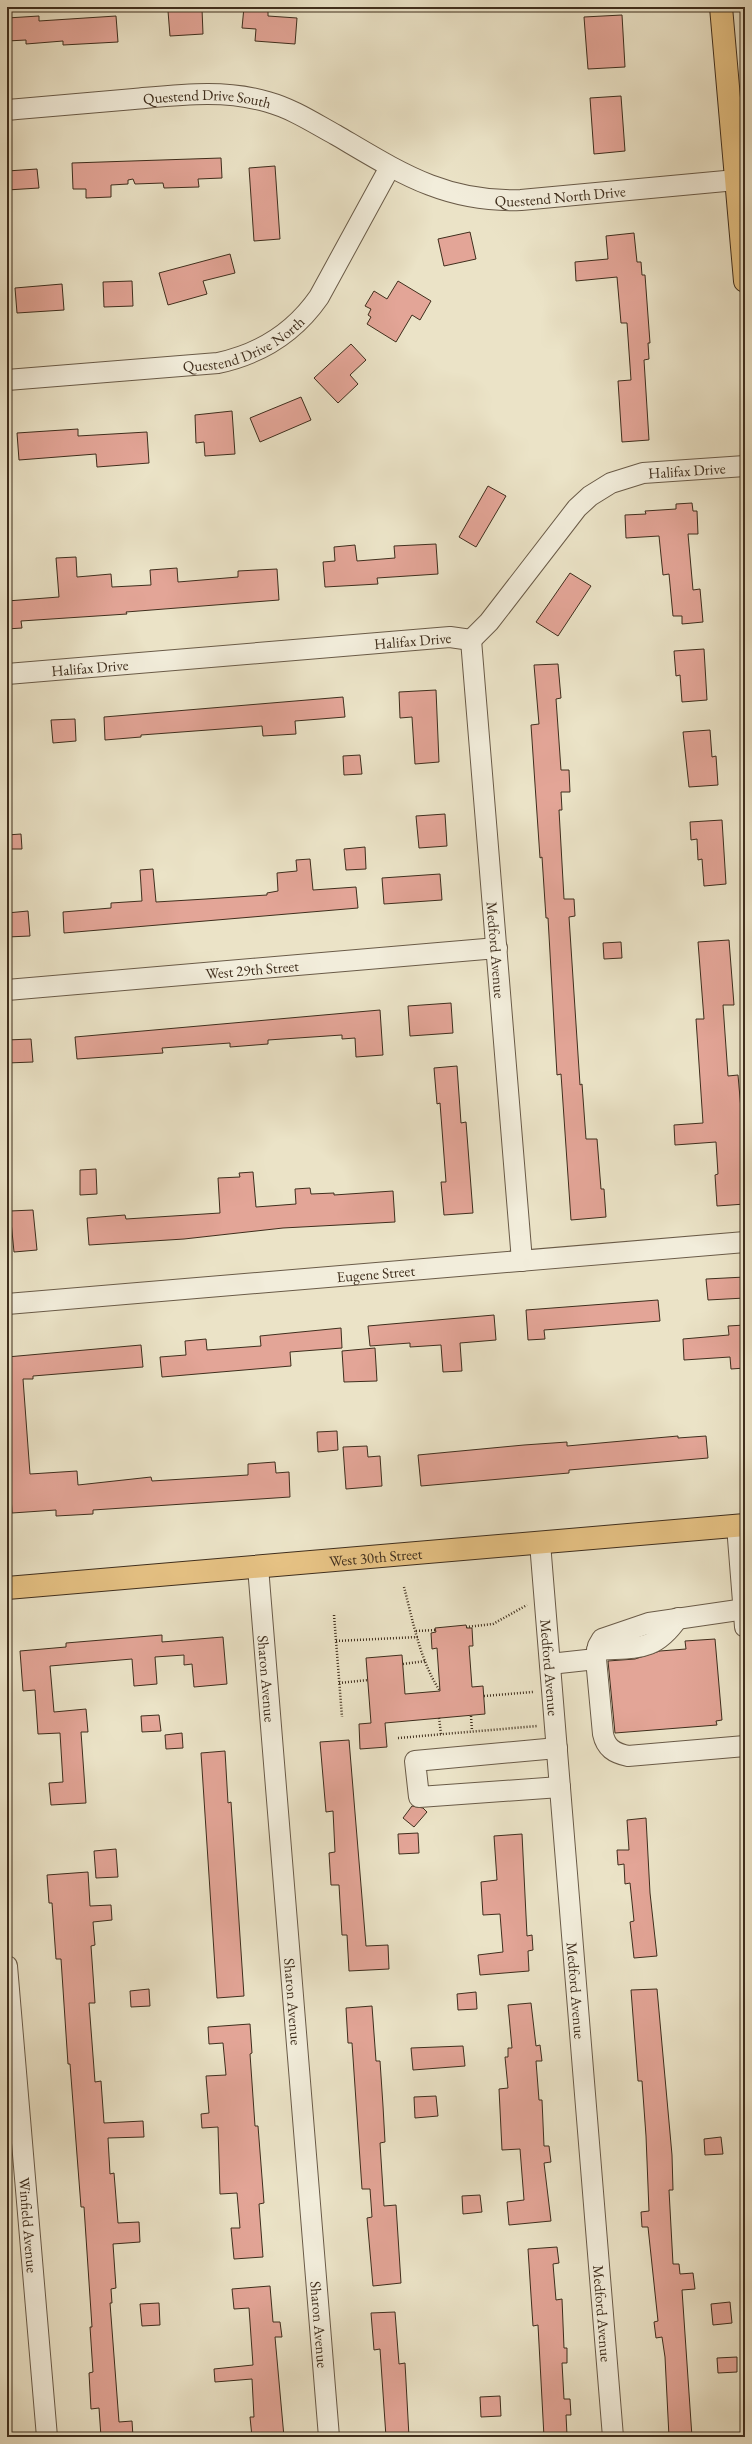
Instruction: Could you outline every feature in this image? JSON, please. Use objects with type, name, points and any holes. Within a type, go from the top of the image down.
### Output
[{"type":"main road","points":[[722,7],[736,180],[742,222],[745,281]]},
{"type":"main road","name":"West 30th Street","points":[[7,1588],[741,1525]]},
{"type":"street","name":"Questend Drive South","points":[[7,110],[210,93],[245,96],[270,102],[302,115],[390,167]]},
{"type":"street","name":"Questend North Drive","points":[[390,167],[437,189],[470,198],[495,200],[521,200],[736,180]]},
{"type":"street","name":"Questend Drive North","points":[[7,380],[218,363],[250,354],[265,347],[286,333],[317,300],[390,167]]},
{"type":"street","name":"Halifax Drive","points":[[7,674],[450,637],[471,640],[489,622],[572,513],[597,492],[627,477],[643,473],[745,466]]},
{"type":"street","name":"Medford Avenue","points":[[471,640],[522,1261]]},
{"type":"street","name":"West 29th Street","points":[[7,990],[497,948]]},
{"type":"street","name":"Eugene Street","points":[[7,1304],[745,1242]]},
{"type":"street","points":[[741,1525],[744,1615],[678,1618],[613,1634],[602,1639],[597,1654],[603,1734],[606,1744],[617,1754],[628,1756],[745,1746]]},
{"type":"street","name":"Medford Avenue","points":[[540,1543],[613,2437]]},
{"type":"street","name":"Sharon Avenue","points":[[258,1567],[329,2437]]},
{"type":"street","points":[[550,1664],[597,1654]]},
{"type":"street","points":[[557,1748],[415,1761],[419,1797],[560,1786]]},
{"type":"street","name":"Winfield Avenue","points":[[7,1966],[47,2437]]},
{"type":"path","points":[[404,1587],[432,1680],[440,1691]]},
{"type":"path","points":[[466,1626],[493,1624],[531,1603]]},
{"type":"path","points":[[334,1615],[342,1717]]},
{"type":"path","points":[[416,1631],[436,1630]]},
{"type":"path","points":[[336,1641],[418,1637]]},
{"type":"path","points":[[403,1664],[426,1661]]},
{"type":"path","points":[[340,1683],[368,1680]]},
{"type":"path","points":[[484,1696],[537,1692]]},
{"type":"path","points":[[471,1716],[472,1731]]},
{"type":"path","points":[[439,1718],[441,1734]]},
{"type":"path","points":[[398,1738],[539,1726]]},
{"type":"building","points":[[244,7],[268,7],[268,16],[297,18],[295,44],[255,41],[256,29],[242,28]]},
{"type":"building","points":[[202,9],[203,34],[170,36],[168,11]]},
{"type":"building","points":[[622,15],[625,67],[588,69],[584,17]]},
{"type":"building","points":[[39,16],[39,21],[116,16],[118,42],[63,45],[63,41],[26,44],[26,40],[7,41],[7,18]]},
{"type":"building","points":[[621,96],[625,151],[594,154],[590,98]]},
{"type":"building","points":[[221,158],[222,178],[198,179],[199,187],[164,188],[163,183],[135,184],[133,179],[128,180],[128,184],[111,185],[111,197],[86,198],[86,189],[73,189],[72,163]]},
{"type":"building","points":[[275,166],[280,239],[254,241],[249,168]]},
{"type":"building","points":[[37,169],[39,188],[7,190],[7,171]]},
{"type":"building","points":[[470,232],[476,259],[444,266],[438,239]]},
{"type":"building","points":[[634,233],[637,262],[641,262],[642,275],[645,275],[650,343],[648,343],[649,359],[644,360],[649,440],[622,442],[618,381],[631,380],[627,323],[621,323],[617,277],[576,281],[575,262],[608,259],[606,236]]},
{"type":"building","points":[[230,254],[235,273],[203,281],[207,294],[168,305],[159,273]]},
{"type":"building","points":[[132,281],[133,306],[104,307],[103,282]]},
{"type":"building","points":[[398,281],[431,301],[420,320],[412,315],[396,342],[367,324],[371,317],[368,315],[371,309],[365,306],[374,291],[387,299]]},
{"type":"building","points":[[62,284],[64,310],[17,313],[15,288]]},
{"type":"building","points":[[351,344],[366,360],[350,375],[358,384],[338,403],[314,378]]},
{"type":"building","points":[[301,397],[311,420],[260,442],[250,418]]},
{"type":"building","points":[[232,411],[235,454],[205,456],[204,442],[196,443],[195,415]]},
{"type":"building","points":[[78,429],[78,436],[147,432],[149,463],[97,467],[96,454],[19,460],[17,433]]},
{"type":"building","points":[[488,486],[506,496],[476,547],[459,537]]},
{"type":"building","points":[[692,503],[693,511],[697,511],[698,534],[688,534],[693,590],[700,589],[703,622],[682,624],[682,616],[673,616],[669,574],[663,575],[659,536],[626,538],[625,515],[646,514],[645,511],[676,509],[676,504]]},
{"type":"building","points":[[436,544],[438,574],[377,578],[378,584],[325,587],[323,562],[335,561],[334,547],[355,545],[357,561],[395,558],[394,546]]},
{"type":"building","points":[[76,557],[77,577],[111,574],[112,587],[151,585],[150,570],[177,568],[178,582],[238,577],[238,571],[277,569],[279,600],[126,612],[127,614],[21,621],[22,628],[7,629],[7,601],[59,597],[56,558]]},
{"type":"building","points":[[570,573],[591,586],[558,636],[536,622]]},
{"type":"building","points":[[704,649],[707,700],[682,702],[680,675],[676,676],[674,651]]},
{"type":"building","points":[[558,664],[561,698],[556,699],[561,770],[569,770],[570,792],[561,792],[562,810],[559,810],[564,899],[574,899],[575,916],[569,917],[580,1085],[582,1084],[586,1139],[597,1139],[601,1189],[604,1189],[606,1217],[571,1220],[561,1074],[557,1075],[548,918],[546,918],[542,857],[540,858],[531,725],[539,724],[534,665]]},
{"type":"building","points":[[436,690],[439,762],[415,764],[412,717],[400,718],[399,692]]},
{"type":"building","points":[[343,697],[345,717],[295,721],[296,734],[263,736],[262,726],[141,735],[141,737],[105,740],[104,717]]},
{"type":"building","points":[[75,719],[76,741],[53,743],[51,720]]},
{"type":"building","points":[[710,730],[712,757],[716,756],[718,785],[689,787],[683,732]]},
{"type":"building","points":[[360,755],[362,774],[344,775],[343,756]]},
{"type":"building","points":[[445,814],[447,846],[419,848],[416,816]]},
{"type":"building","points":[[722,820],[726,884],[704,886],[702,859],[698,860],[697,839],[691,840],[690,822]]},
{"type":"building","points":[[21,834],[22,849],[7,849],[7,835]]},
{"type":"building","points":[[365,847],[366,869],[346,870],[344,849]]},
{"type":"building","points":[[310,859],[313,890],[356,887],[358,908],[64,933],[63,912],[111,908],[111,903],[142,901],[140,870],[153,869],[156,902],[206,899],[267,895],[267,893],[278,891],[277,873],[297,871],[296,860]]},
{"type":"building","points":[[440,874],[442,900],[384,904],[382,878]]},
{"type":"building","points":[[28,911],[30,936],[7,937],[7,913]]},
{"type":"building","points":[[729,940],[734,1005],[723,1005],[728,1076],[738,1075],[745,1155],[745,1204],[717,1206],[715,1175],[718,1174],[716,1142],[675,1145],[674,1125],[703,1123],[696,1019],[704,1019],[698,942]]},
{"type":"building","points":[[621,942],[622,958],[604,959],[603,943]]},
{"type":"building","points":[[451,1003],[453,1033],[410,1036],[408,1006]]},
{"type":"building","points":[[380,1010],[383,1055],[356,1057],[355,1038],[342,1039],[342,1035],[268,1040],[268,1044],[230,1047],[230,1043],[162,1048],[163,1053],[77,1059],[75,1037]]},
{"type":"building","points":[[31,1039],[33,1062],[7,1063],[7,1040]]},
{"type":"building","points":[[457,1066],[461,1123],[466,1122],[473,1213],[444,1215],[441,1182],[446,1182],[440,1103],[437,1104],[434,1068]]},
{"type":"building","points":[[96,1169],[97,1194],[80,1195],[80,1170]]},
{"type":"building","points":[[253,1172],[256,1207],[296,1204],[295,1189],[310,1188],[311,1194],[334,1193],[334,1195],[393,1191],[395,1222],[283,1228],[184,1239],[89,1245],[87,1218],[125,1215],[126,1219],[220,1213],[218,1178],[240,1177],[239,1173]]},
{"type":"building","points":[[33,1210],[37,1250],[14,1252],[10,1211]]},
{"type":"building","points":[[745,1277],[745,1298],[708,1300],[706,1279]]},
{"type":"building","points":[[658,1300],[660,1321],[544,1330],[545,1339],[528,1340],[526,1310]]},
{"type":"building","points":[[494,1315],[496,1340],[460,1343],[462,1371],[443,1372],[441,1345],[410,1347],[410,1343],[370,1346],[368,1326]]},
{"type":"building","points":[[745,1325],[745,1368],[731,1369],[730,1357],[684,1360],[683,1339],[729,1335],[728,1326]]},
{"type":"building","points":[[341,1328],[342,1348],[290,1352],[291,1366],[162,1377],[160,1357],[186,1355],[185,1341],[206,1339],[207,1350],[261,1346],[260,1336]]},
{"type":"building","points":[[141,1345],[143,1367],[33,1376],[33,1379],[23,1379],[30,1474],[77,1471],[78,1485],[151,1477],[152,1481],[248,1475],[248,1464],[275,1462],[276,1473],[289,1472],[290,1497],[93,1510],[93,1514],[56,1516],[56,1510],[12,1513],[7,1423],[7,1357]]},
{"type":"building","points":[[375,1348],[377,1381],[344,1382],[342,1351]]},
{"type":"building","points":[[337,1431],[338,1450],[318,1452],[317,1432]]},
{"type":"building","points":[[678,1436],[678,1438],[706,1436],[708,1458],[569,1470],[569,1473],[421,1486],[418,1455],[524,1445],[567,1442],[567,1446]]},
{"type":"building","points":[[367,1446],[368,1457],[380,1456],[382,1486],[346,1489],[343,1447]]},
{"type":"building","points":[[466,1625],[467,1628],[472,1628],[473,1646],[469,1646],[472,1687],[483,1686],[485,1714],[385,1723],[387,1747],[360,1749],[359,1724],[371,1723],[366,1658],[402,1655],[405,1694],[440,1691],[437,1648],[432,1649],[431,1633],[436,1632],[435,1628]]},
{"type":"building","points":[[162,1635],[162,1642],[223,1637],[227,1684],[194,1687],[192,1664],[184,1665],[184,1655],[155,1657],[157,1684],[134,1686],[132,1659],[50,1666],[54,1712],[86,1709],[88,1732],[81,1732],[86,1803],[51,1805],[49,1783],[63,1782],[60,1733],[38,1734],[35,1690],[23,1691],[20,1651],[66,1647],[66,1643]]},
{"type":"building","points":[[715,1639],[722,1720],[716,1721],[717,1725],[615,1733],[608,1661],[635,1659],[660,1651],[686,1649],[685,1641]]},
{"type":"building","points":[[159,1715],[161,1731],[142,1732],[141,1716]]},
{"type":"building","points":[[182,1733],[183,1748],[166,1749],[165,1735]]},
{"type":"building","points":[[349,1740],[366,1946],[388,1945],[389,1969],[349,1971],[347,1935],[342,1935],[339,1885],[331,1885],[329,1853],[335,1852],[333,1811],[326,1812],[320,1742]]},
{"type":"building","points":[[225,1751],[228,1803],[231,1802],[244,1996],[217,1998],[201,1753]]},
{"type":"building","points":[[412,1806],[423,1808],[427,1812],[414,1827],[403,1818]]},
{"type":"building","points":[[646,1818],[650,1893],[657,1956],[634,1958],[630,1922],[634,1921],[630,1883],[625,1884],[624,1864],[618,1865],[617,1850],[629,1850],[627,1820]]},
{"type":"building","points":[[418,1833],[419,1853],[399,1854],[398,1834]]},
{"type":"building","points":[[522,1834],[527,1936],[532,1935],[533,1950],[528,1951],[529,1971],[480,1975],[478,1955],[503,1952],[500,1914],[483,1915],[481,1882],[497,1880],[494,1836]]},
{"type":"building","points":[[116,1849],[118,1877],[96,1878],[94,1851]]},
{"type":"building","points":[[88,1872],[90,1906],[111,1905],[112,1920],[93,1922],[95,1945],[91,1946],[95,2003],[89,2003],[95,2082],[101,2081],[104,2123],[143,2121],[144,2137],[108,2138],[110,2174],[114,2173],[118,2223],[139,2222],[140,2242],[113,2244],[116,2288],[111,2289],[112,2303],[110,2303],[119,2422],[132,2421],[133,2437],[101,2437],[99,2408],[91,2409],[89,2373],[93,2372],[90,2327],[92,2327],[84,2207],[81,2207],[70,2064],[68,2064],[61,1959],[56,1959],[52,1903],[49,1903],[47,1875]]},
{"type":"building","points":[[149,1989],[150,2006],[131,2007],[130,1991]]},
{"type":"building","points":[[657,1989],[672,2155],[673,2190],[669,2190],[673,2264],[679,2264],[680,2274],[693,2273],[695,2289],[682,2290],[692,2437],[669,2437],[665,2357],[662,2337],[656,2338],[654,2322],[658,2321],[648,2227],[642,2227],[641,2212],[649,2211],[646,2136],[642,2081],[638,2081],[631,1990]]},
{"type":"building","points":[[476,1992],[477,2009],[458,2010],[457,1994]]},
{"type":"building","points":[[531,2003],[536,2046],[540,2045],[542,2061],[536,2061],[539,2100],[542,2100],[544,2146],[549,2146],[551,2162],[544,2163],[551,2221],[509,2225],[507,2202],[524,2200],[520,2149],[502,2150],[499,2089],[508,2088],[505,2057],[508,2057],[508,2048],[512,2048],[508,2005]]},
{"type":"building","points":[[372,2006],[376,2061],[380,2061],[383,2106],[385,2142],[380,2143],[384,2206],[396,2205],[401,2283],[373,2286],[367,2218],[372,2217],[370,2189],[362,2189],[352,2043],[348,2043],[346,2008]]},
{"type":"building","points":[[250,2024],[252,2053],[250,2054],[255,2126],[258,2126],[264,2203],[259,2204],[263,2257],[234,2259],[231,2228],[240,2228],[237,2193],[220,2194],[218,2127],[202,2128],[201,2114],[209,2113],[206,2076],[226,2075],[223,2043],[209,2044],[208,2027]]},
{"type":"building","points":[[463,2046],[465,2066],[413,2070],[411,2048]]},
{"type":"building","points":[[436,2096],[438,2116],[415,2118],[414,2097]]},
{"type":"building","points":[[721,2137],[723,2154],[705,2155],[704,2139]]},
{"type":"building","points":[[480,2195],[482,2212],[463,2214],[462,2196]]},
{"type":"building","points":[[557,2247],[559,2263],[553,2264],[556,2300],[562,2299],[564,2348],[567,2348],[567,2363],[562,2363],[564,2399],[570,2399],[571,2415],[566,2415],[567,2435],[544,2437],[538,2325],[533,2326],[528,2249]]},
{"type":"building","points":[[270,2286],[273,2322],[280,2322],[282,2337],[275,2337],[284,2437],[252,2437],[250,2417],[254,2417],[252,2379],[215,2382],[214,2369],[253,2365],[249,2308],[234,2309],[232,2289]]},
{"type":"building","points":[[730,2302],[732,2323],[713,2325],[711,2304]]},
{"type":"building","points":[[159,2303],[160,2325],[142,2326],[140,2304]]},
{"type":"building","points":[[395,2312],[399,2364],[405,2363],[409,2437],[386,2437],[380,2349],[374,2350],[371,2313]]},
{"type":"building","points":[[737,2357],[737,2372],[718,2373],[717,2358]]},
{"type":"building","points":[[500,2396],[501,2416],[481,2417],[480,2397]]}]
